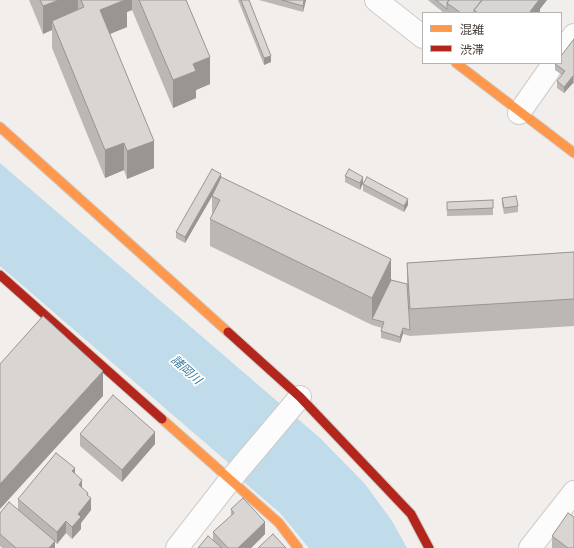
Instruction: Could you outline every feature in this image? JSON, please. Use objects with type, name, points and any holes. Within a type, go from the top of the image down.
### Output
[{"type":"street","points":[[376,0],[422,36]]},
{"type":"street","points":[[562,52],[574,35]]},
{"type":"street","points":[[457,64],[574,153]]},
{"type":"street","points":[[519,112],[553,64]]},
{"type":"street","points":[[0,127],[300,397],[411,514],[428,548]]},
{"type":"street","points":[[0,276],[278,523],[298,548]]},
{"type":"street","points":[[177,548],[230,480],[300,397]]},
{"type":"street","points":[[530,548],[574,492]]},
{"type":"water","name":"諸岡川","points":[[0,163],[320,438],[365,484],[392,521],[407,548],[309,548],[280,513],[238,477],[231,465],[0,266]]},
{"type":"building","points":[[40,0],[59,0],[43,6]]},
{"type":"building","points":[[81,0],[125,0],[100,10],[154,141],[127,151],[124,143],[105,150],[52,21],[84,7]]},
{"type":"building","points":[[139,0],[186,0],[210,57],[193,64],[196,71],[173,80]]},
{"type":"building","points":[[241,0],[249,0],[271,56],[264,58]]},
{"type":"building","points":[[282,0],[304,0],[303,6]]},
{"type":"building","points":[[436,0],[449,0],[447,3],[447,9]]},
{"type":"building","points":[[449,0],[482,0],[474,12],[460,12],[447,3]]},
{"type":"building","points":[[482,0],[539,0],[530,12],[477,12],[474,10]]},
{"type":"building","points":[[574,39],[574,77],[573,76],[564,87],[557,81],[565,71],[555,64],[562,64],[562,55]]},
{"type":"building","points":[[212,169],[221,174],[185,237],[176,232]]},
{"type":"building","points":[[349,169],[363,177],[360,183],[345,176]]},
{"type":"building","points":[[221,177],[391,259],[372,298],[210,219],[220,200],[212,196]]},
{"type":"building","points":[[367,177],[408,199],[404,206],[363,184]]},
{"type":"building","points":[[516,196],[518,206],[504,208],[502,198]]},
{"type":"building","points":[[493,200],[493,208],[447,210],[447,202]]},
{"type":"building","points":[[574,252],[574,299],[410,309],[407,263]]},
{"type":"building","points":[[391,280],[407,284],[410,330],[403,328],[400,337],[381,331],[384,322],[372,319]]},
{"type":"building","points":[[43,316],[103,371],[0,484],[0,364]]},
{"type":"building","points":[[113,395],[155,432],[122,470],[80,434]]},
{"type":"building","points":[[56,453],[75,468],[72,471],[82,480],[79,485],[91,498],[78,514],[81,517],[72,527],[66,521],[57,532],[18,499]]},
{"type":"building","points":[[243,498],[265,522],[238,548],[228,548],[213,532],[234,513],[231,509]]},
{"type":"building","points":[[9,502],[55,541],[49,548],[16,548],[0,534],[0,513]]},
{"type":"building","points":[[568,513],[574,517],[574,548],[568,548],[552,536]]},
{"type":"building","points":[[273,534],[286,548],[258,548]]},
{"type":"building","points":[[208,536],[222,548],[198,548]]},
{"type":"traffic: slow","points":[[457,64],[574,153]]},
{"type":"traffic: slow","points":[[0,127],[228,332]]},
{"type":"traffic: slow","points":[[162,419],[279,523],[298,548]]},
{"type":"traffic: jam","points":[[0,275],[162,419]]},
{"type":"traffic: jam","points":[[228,332],[300,397],[411,514],[429,548]]}]
